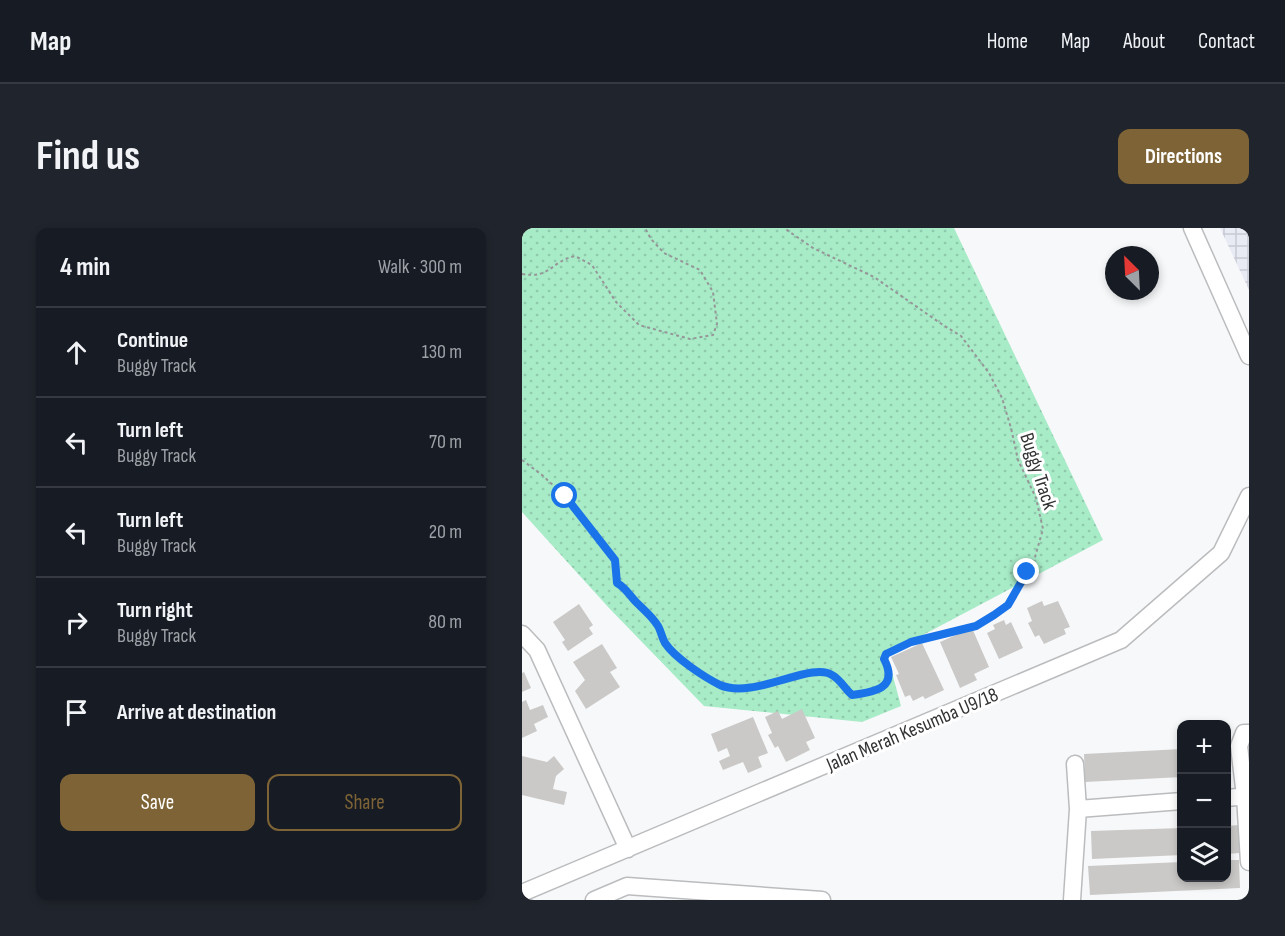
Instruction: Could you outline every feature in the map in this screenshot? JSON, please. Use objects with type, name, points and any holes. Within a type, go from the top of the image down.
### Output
[{"type":"street","points":[[1192,228],[1249,356]]},
{"type":"street","name":"Jalan Merah Kesumba U9/18","points":[[522,894],[1121,640],[1221,553],[1249,496]]},
{"type":"street","points":[[522,634],[537,650],[628,849]]},
{"type":"street","points":[[1244,739],[1249,862]]},
{"type":"street","points":[[1072,900],[1078,809],[1075,764]]},
{"type":"street","points":[[1231,798],[1247,796]]},
{"type":"street","points":[[1078,809],[1177,801]]},
{"type":"street","points":[[594,900],[628,893],[822,900]]},
{"type":"path","points":[[522,274],[534,276],[545,273],[566,257],[575,256],[592,266],[616,302],[639,325],[690,339],[713,335],[717,324],[713,292],[700,270],[688,262],[664,253],[651,239],[645,228]]},
{"type":"path","name":"Buggy Track","points":[[522,460],[558,489],[583,517],[615,560],[617,583],[623,586],[650,614],[660,628],[665,643],[681,659],[721,686],[736,690],[763,686],[818,672],[830,673],[852,695],[870,693],[883,687],[890,677],[884,659],[886,654],[919,639],[976,626],[1008,605],[1035,557],[1043,529],[1036,498],[1018,460],[1002,398],[989,373],[961,336],[874,277],[813,248],[784,228]]},
{"type":"shaded area","points":[[1220,228],[1249,228],[1249,290]]},
{"type":"green space","points":[[522,228],[954,228],[1103,540],[887,654],[901,706],[862,722],[704,706],[609,608],[522,512]]},
{"type":"building","points":[[1042,601],[1044,606],[1058,601],[1070,627],[1064,629],[1066,634],[1044,644],[1039,635],[1035,637],[1028,623],[1032,621],[1027,608]]},
{"type":"building","points":[[579,604],[593,625],[589,628],[593,634],[568,651],[562,642],[565,640],[553,622]]},
{"type":"building","points":[[1004,620],[1006,625],[1011,622],[1023,648],[999,659],[987,633],[995,629],[993,625]]},
{"type":"building","points":[[972,628],[989,667],[974,674],[977,680],[960,688],[940,642]]},
{"type":"building","points":[[922,643],[944,690],[925,699],[923,696],[913,701],[910,695],[905,697],[896,675],[899,674],[891,657]]},
{"type":"building","points":[[602,644],[617,668],[610,672],[620,687],[586,709],[575,691],[585,680],[573,662]]},
{"type":"building","points":[[524,672],[531,688],[522,692],[522,673]]},
{"type":"building","points":[[526,700],[530,710],[543,705],[548,717],[534,724],[537,731],[522,738],[522,702]]},
{"type":"building","points":[[802,709],[815,738],[806,742],[810,750],[786,762],[778,746],[775,748],[768,735],[772,733],[765,717],[778,711],[782,719]]},
{"type":"building","points":[[753,717],[768,753],[758,757],[762,767],[748,773],[743,762],[723,770],[719,761],[730,756],[727,748],[718,752],[711,734]]},
{"type":"building","points":[[1177,749],[1177,777],[1085,782],[1084,754]]},
{"type":"building","points":[[522,756],[547,762],[554,756],[564,769],[556,776],[553,789],[567,792],[564,805],[522,795]]},
{"type":"building","points":[[1239,825],[1240,853],[1231,854],[1231,826]]},
{"type":"building","points":[[1177,828],[1177,855],[1092,859],[1091,831]]},
{"type":"building","points":[[1231,860],[1239,860],[1240,888],[1090,895],[1088,866],[1177,862],[1177,882],[1231,882]]},
{"type":"route","points":[[565,496],[615,560],[617,583],[623,586],[650,614],[660,628],[665,643],[681,659],[703,675],[721,686],[736,690],[763,686],[818,672],[830,673],[852,695],[870,693],[883,687],[890,677],[884,659],[886,654],[928,636],[976,626],[1008,605],[1027,572]]}]
